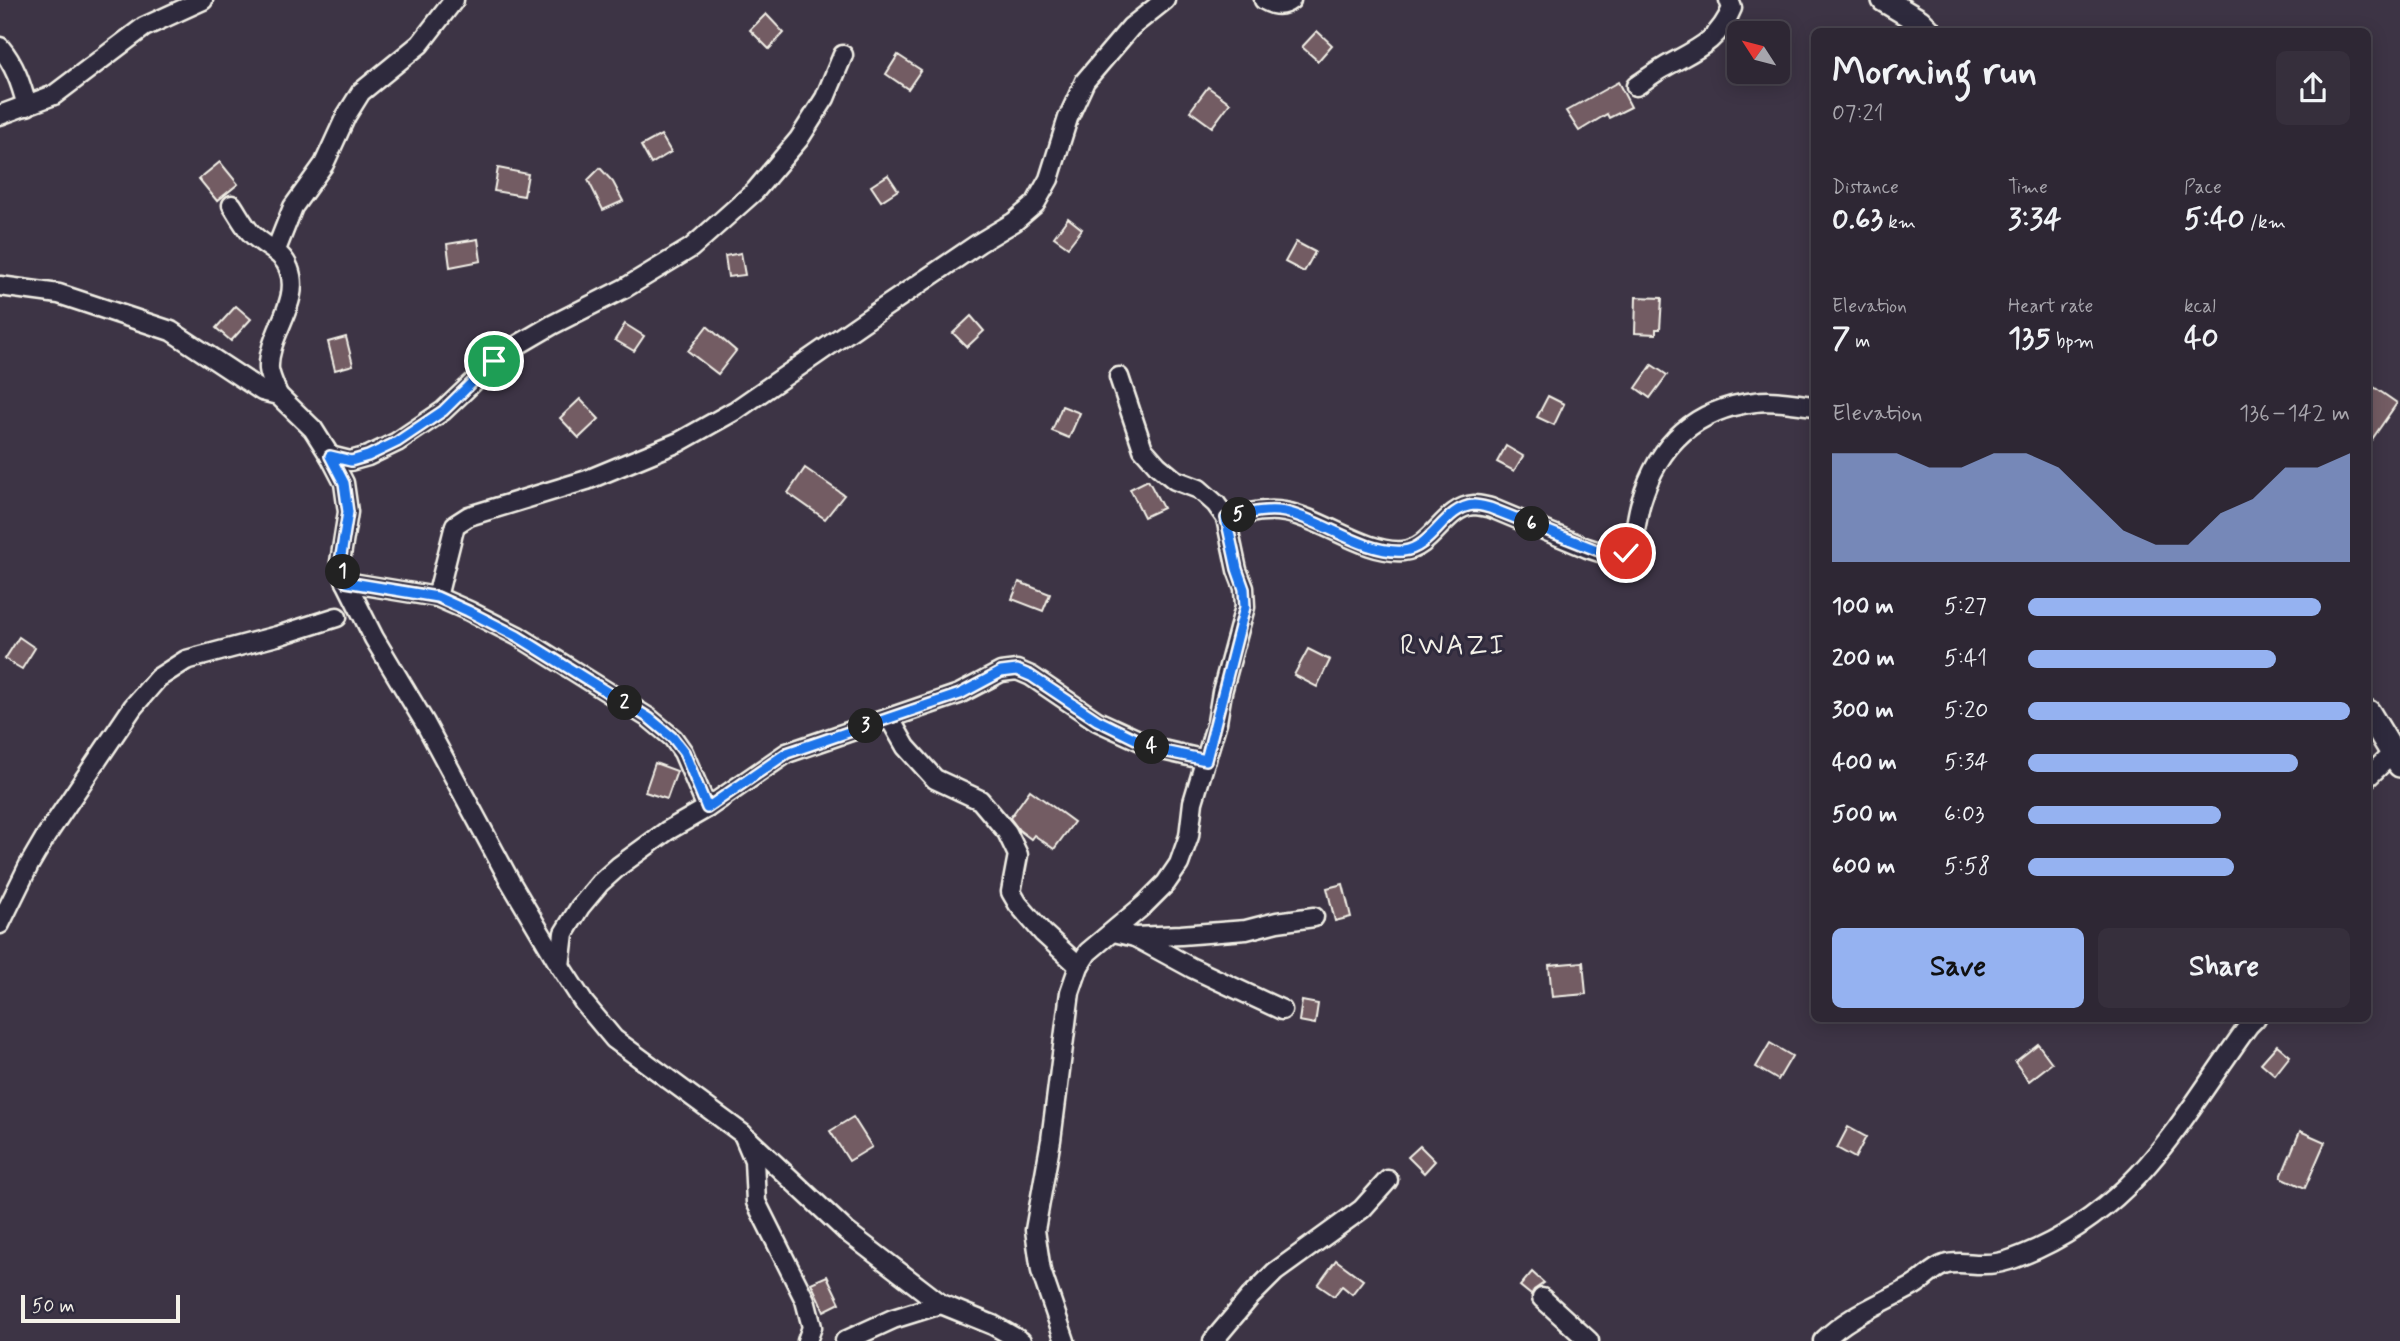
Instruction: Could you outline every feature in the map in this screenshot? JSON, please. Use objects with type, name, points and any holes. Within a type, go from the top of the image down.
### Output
[{"type":"street","points":[[0,115],[54,95],[144,27],[203,0]]},
{"type":"street","points":[[276,250],[293,207],[324,164],[345,116],[361,92],[420,44],[454,0]]},
{"type":"street","points":[[437,597],[455,525],[469,516],[587,480],[679,442],[736,410],[1014,222],[1035,204],[1049,179],[1068,118],[1085,81],[1130,27],[1165,0]]},
{"type":"street","points":[[1264,0],[1275,5],[1284,5],[1291,0]]},
{"type":"street","points":[[1636,86],[1663,68],[1694,53],[1714,38],[1732,8],[1729,0]]},
{"type":"street","points":[[1884,0],[1926,28]]},
{"type":"street","points":[[0,47],[19,78],[27,106]]},
{"type":"street","points":[[330,456],[351,461],[397,442],[443,411],[504,353],[625,288],[691,248],[755,191],[799,139],[825,98],[843,55]]},
{"type":"street","points":[[232,205],[250,232],[276,250],[289,269],[291,292],[271,352],[269,370],[278,394],[313,429],[344,483],[348,512],[340,562],[346,582],[374,638],[425,723],[511,883],[559,966],[584,1003],[614,1039],[743,1134],[846,1230],[941,1304],[993,1325],[1021,1341]]},
{"type":"street","points":[[0,286],[59,294],[170,331],[262,390],[278,394]]},
{"type":"street","points":[[1065,1341],[1041,1271],[1035,1230],[1051,1140],[1066,1016],[1079,966],[1088,952],[1114,932],[1166,883],[1179,864],[1189,836],[1193,802],[1245,607],[1244,589],[1226,518],[1216,504],[1199,489],[1175,480],[1143,449],[1119,377]]},
{"type":"street","points":[[1226,518],[1259,511],[1284,512],[1324,525],[1370,545],[1400,551],[1413,549],[1461,510],[1474,505],[1490,508],[1598,552],[1620,556],[1630,547],[1648,481],[1667,449],[1692,422],[1720,408],[1758,401],[1811,406]]},
{"type":"street","points":[[346,582],[437,597],[517,636],[649,718],[673,738],[684,752],[707,808]]},
{"type":"street","points":[[0,924],[46,836],[133,706],[158,678],[186,660],[337,617]]},
{"type":"street","points":[[559,966],[564,933],[580,907],[600,883],[632,855],[667,831],[707,808],[787,753],[960,694],[1001,672],[1017,670],[1051,688],[1097,720],[1158,750],[1206,760]]},
{"type":"street","points":[[2371,717],[2396,759],[2371,775]]},
{"type":"street","points":[[890,719],[906,747],[935,779],[980,800],[1007,832],[1018,855],[1012,892],[1018,904],[1043,933],[1079,966]]},
{"type":"street","points":[[1135,937],[1246,930],[1314,917]]},
{"type":"street","points":[[1114,932],[1135,937],[1192,968],[1282,1010]]},
{"type":"street","points":[[1823,1341],[1847,1321],[1917,1284],[1945,1264],[1984,1265],[2008,1261],[2039,1248],[2092,1219],[2146,1170],[2252,1022]]},
{"type":"street","points":[[743,1134],[754,1160],[756,1202],[805,1300],[812,1326],[807,1341]]},
{"type":"street","points":[[1213,1341],[1275,1272],[1363,1209],[1388,1180]]},
{"type":"street","points":[[1542,1298],[1589,1341]]},
{"type":"street","points":[[845,1341],[893,1319],[941,1304]]},
{"type":"building","points":[[766,14],[784,33],[769,49],[750,30]]},
{"type":"building","points":[[1317,31],[1332,45],[1318,61],[1302,47]]},
{"type":"building","points":[[898,55],[921,70],[908,89],[886,74]]},
{"type":"building","points":[[1618,82],[1631,107],[1609,118],[1607,114],[1579,131],[1566,111]]},
{"type":"building","points":[[1208,87],[1230,103],[1212,127],[1190,111]]},
{"type":"building","points":[[661,135],[671,152],[651,164],[641,146]]},
{"type":"building","points":[[220,162],[238,184],[217,201],[199,179]]},
{"type":"building","points":[[498,168],[528,174],[524,196],[494,191]]},
{"type":"building","points":[[600,168],[613,182],[623,201],[603,210],[588,180]]},
{"type":"building","points":[[888,175],[898,190],[881,201],[871,186]]},
{"type":"building","points":[[1068,218],[1082,229],[1068,247],[1054,237]]},
{"type":"building","points":[[478,239],[481,261],[450,267],[447,244]]},
{"type":"building","points":[[1296,242],[1315,252],[1304,272],[1285,262]]},
{"type":"building","points":[[741,253],[745,275],[728,277],[725,256]]},
{"type":"building","points":[[1636,297],[1662,298],[1660,329],[1656,329],[1656,334],[1635,333]]},
{"type":"building","points":[[236,306],[251,319],[231,341],[216,328]]},
{"type":"building","points":[[971,316],[984,331],[967,347],[953,333]]},
{"type":"building","points":[[625,324],[644,336],[634,351],[615,340]]},
{"type":"building","points":[[707,326],[736,351],[718,374],[688,351]]},
{"type":"building","points":[[346,337],[353,365],[335,370],[328,342]]},
{"type":"building","points":[[1652,365],[1667,375],[1650,398],[1636,388]]},
{"type":"building","points":[[2371,385],[2397,403],[2371,441]]},
{"type":"building","points":[[1548,396],[1564,404],[1554,425],[1537,417]]},
{"type":"building","points":[[580,399],[599,419],[579,438],[560,418]]},
{"type":"building","points":[[1062,406],[1080,413],[1069,438],[1052,431]]},
{"type":"building","points":[[1506,446],[1523,456],[1514,471],[1497,462]]},
{"type":"building","points":[[805,468],[844,495],[825,519],[788,493]]},
{"type":"building","points":[[1148,480],[1163,508],[1144,517],[1130,489]]},
{"type":"building","points":[[1019,582],[1050,594],[1043,611],[1012,599]]},
{"type":"building","points":[[19,637],[35,648],[22,669],[5,659]]},
{"type":"building","points":[[1308,649],[1330,660],[1317,687],[1294,675]]},
{"type":"building","points":[[655,763],[677,771],[667,799],[645,792]]},
{"type":"building","points":[[1030,790],[1074,822],[1054,849],[1034,835],[1031,839],[1019,830],[1010,818]]},
{"type":"building","points":[[1343,884],[1351,917],[1335,921],[1327,888]]},
{"type":"building","points":[[1583,962],[1586,994],[1552,997],[1549,965]]},
{"type":"building","points":[[1302,1001],[1318,1004],[1315,1024],[1299,1021]]},
{"type":"building","points":[[1770,1043],[1792,1056],[1778,1080],[1756,1067]]},
{"type":"building","points":[[2038,1044],[2052,1063],[2029,1081],[2015,1062]]},
{"type":"building","points":[[2277,1045],[2290,1056],[2275,1075],[2261,1063]]},
{"type":"building","points":[[853,1117],[872,1147],[849,1161],[830,1131]]},
{"type":"building","points":[[1848,1127],[1866,1137],[1855,1158],[1837,1148]]},
{"type":"building","points":[[2300,1131],[2325,1142],[2305,1188],[2281,1177]]},
{"type":"building","points":[[1420,1146],[1435,1161],[1424,1173],[1408,1157]]},
{"type":"building","points":[[1336,1260],[1363,1280],[1352,1294],[1342,1286],[1334,1296],[1318,1285]]},
{"type":"building","points":[[1532,1272],[1544,1283],[1531,1295],[1520,1286]]},
{"type":"building","points":[[827,1276],[840,1303],[824,1311],[811,1283]]},
{"type":"district","name":"RWAZI","points":[[1453,646]]},
{"type":"route","points":[[494,361],[443,411],[397,442],[351,461],[330,456],[344,483],[348,512],[340,562],[346,582],[369,588],[437,597],[517,636],[649,718],[673,738],[684,752],[707,808],[787,753],[960,694],[1001,672],[1017,670],[1031,676],[1097,720],[1158,750],[1206,760],[1245,607],[1244,589],[1226,518],[1259,511],[1284,512],[1324,525],[1370,545],[1400,551],[1413,549],[1448,519],[1474,505],[1490,508],[1609,555],[1620,556],[1626,553]]}]
